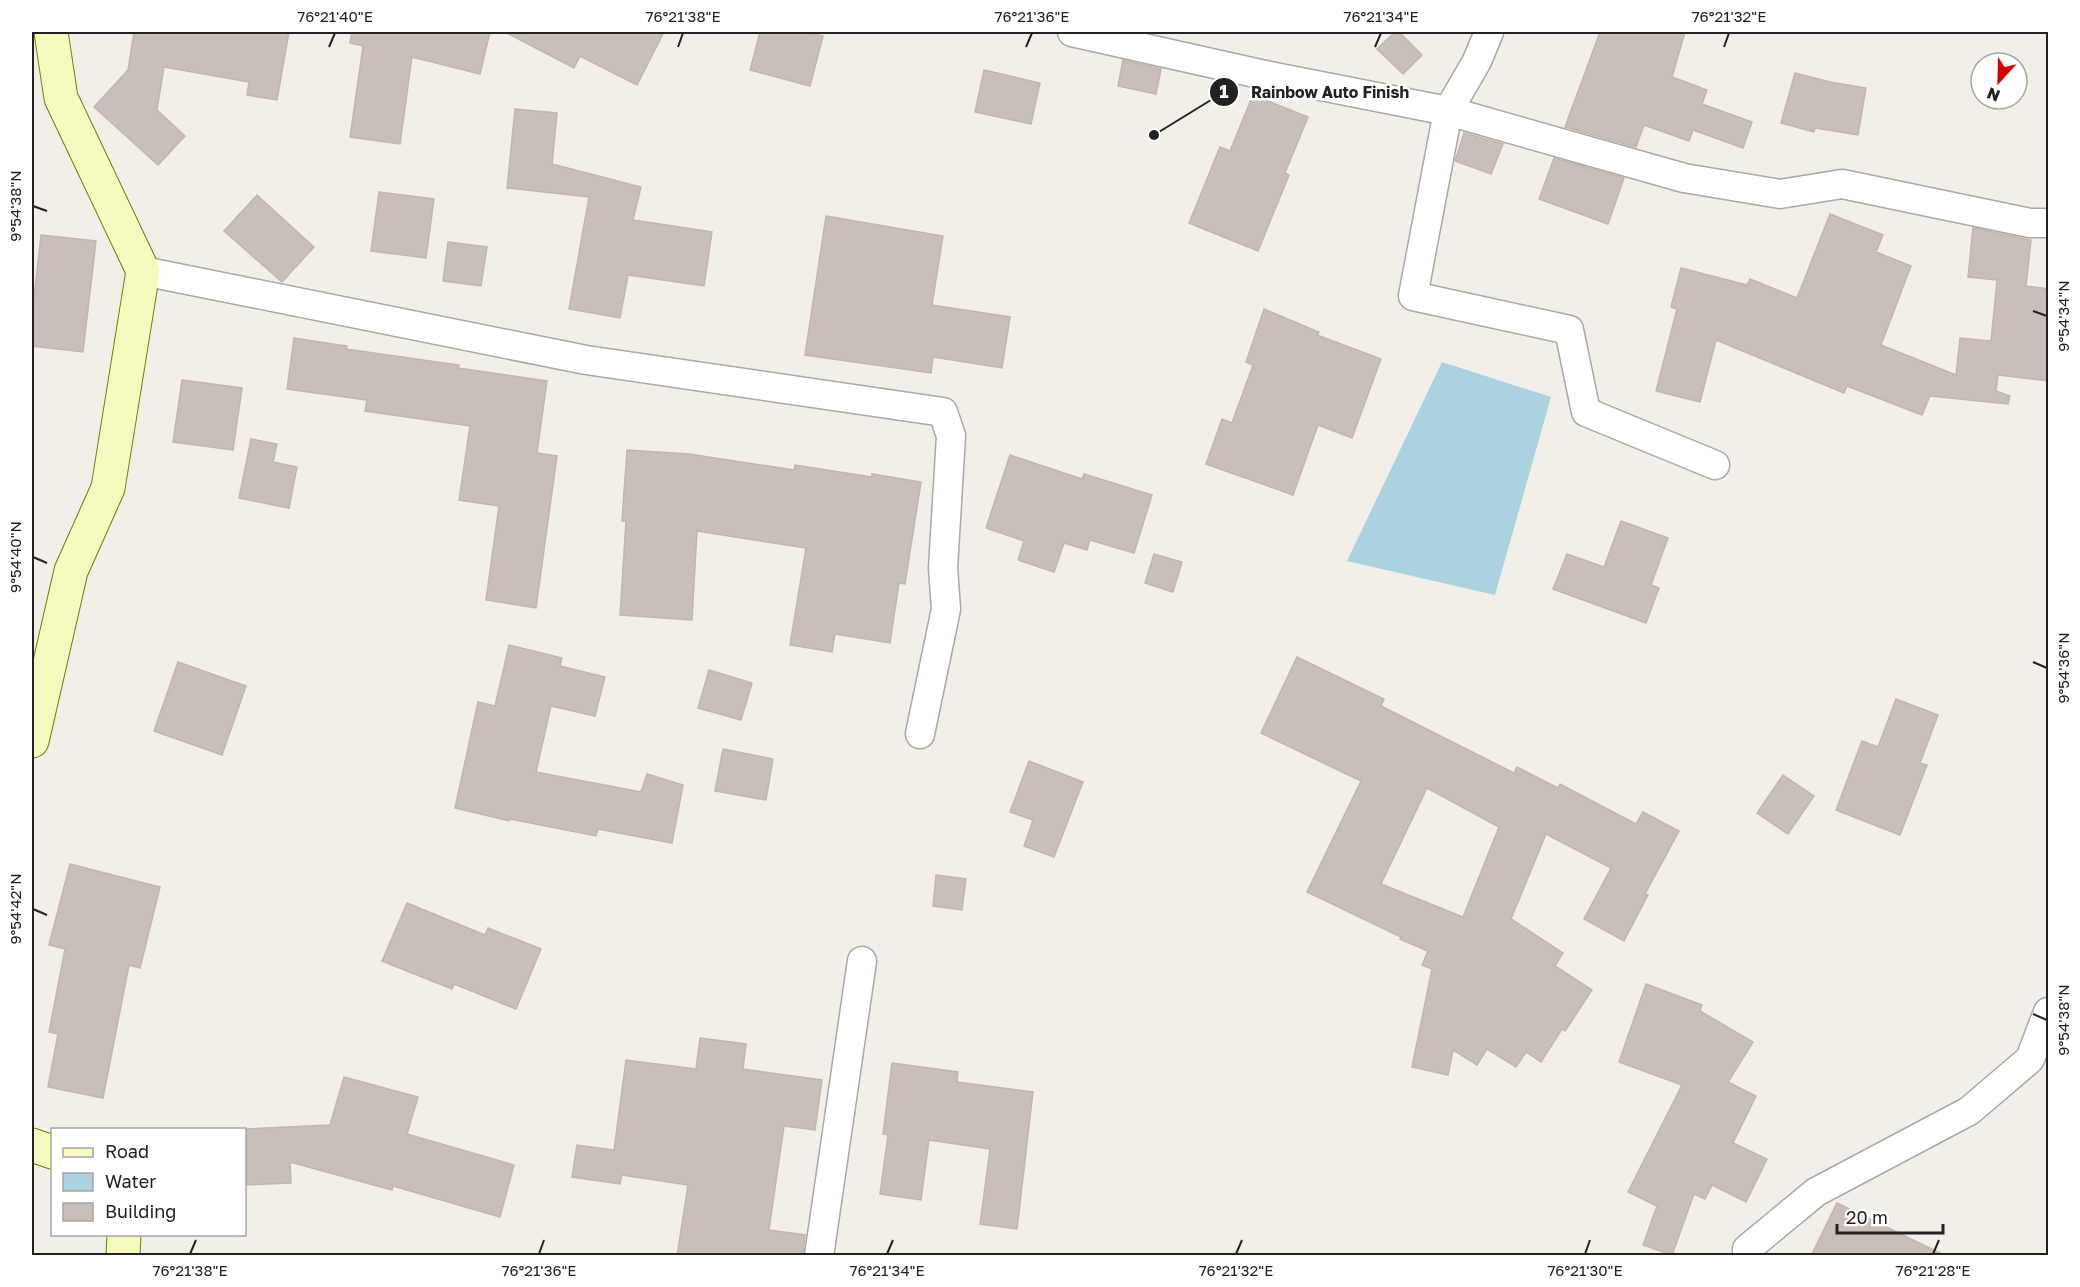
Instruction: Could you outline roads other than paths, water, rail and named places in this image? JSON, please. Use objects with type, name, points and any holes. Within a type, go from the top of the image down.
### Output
[{"type":"main road","points":[[32,741],[71,571],[108,488],[143,272],[61,98],[51,32]]},
{"type":"main road","points":[[32,1145],[51,1152]]},
{"type":"main road","points":[[123,1256],[124,1236]]},
{"type":"street","points":[[1489,32],[1477,61],[1448,111],[1413,296],[1569,330],[1586,412],[1715,465]]},
{"type":"street","points":[[1085,33],[1260,74],[1448,111],[1684,178],[1780,194],[1842,184],[2030,223],[2049,223]]},
{"type":"street","points":[[143,272],[586,360],[943,412],[951,436],[943,568],[946,609],[920,734]]},
{"type":"street","points":[[819,1256],[862,961]]},
{"type":"street","points":[[1747,1256],[1747,1249],[1816,1192],[1970,1111],[2030,1059],[2049,1012]]},
{"type":"water","points":[[1442,362],[1551,397],[1495,595],[1347,561]]},
{"type":"place","name":"Rainbow Auto Finish","points":[[1154,135]]}]
